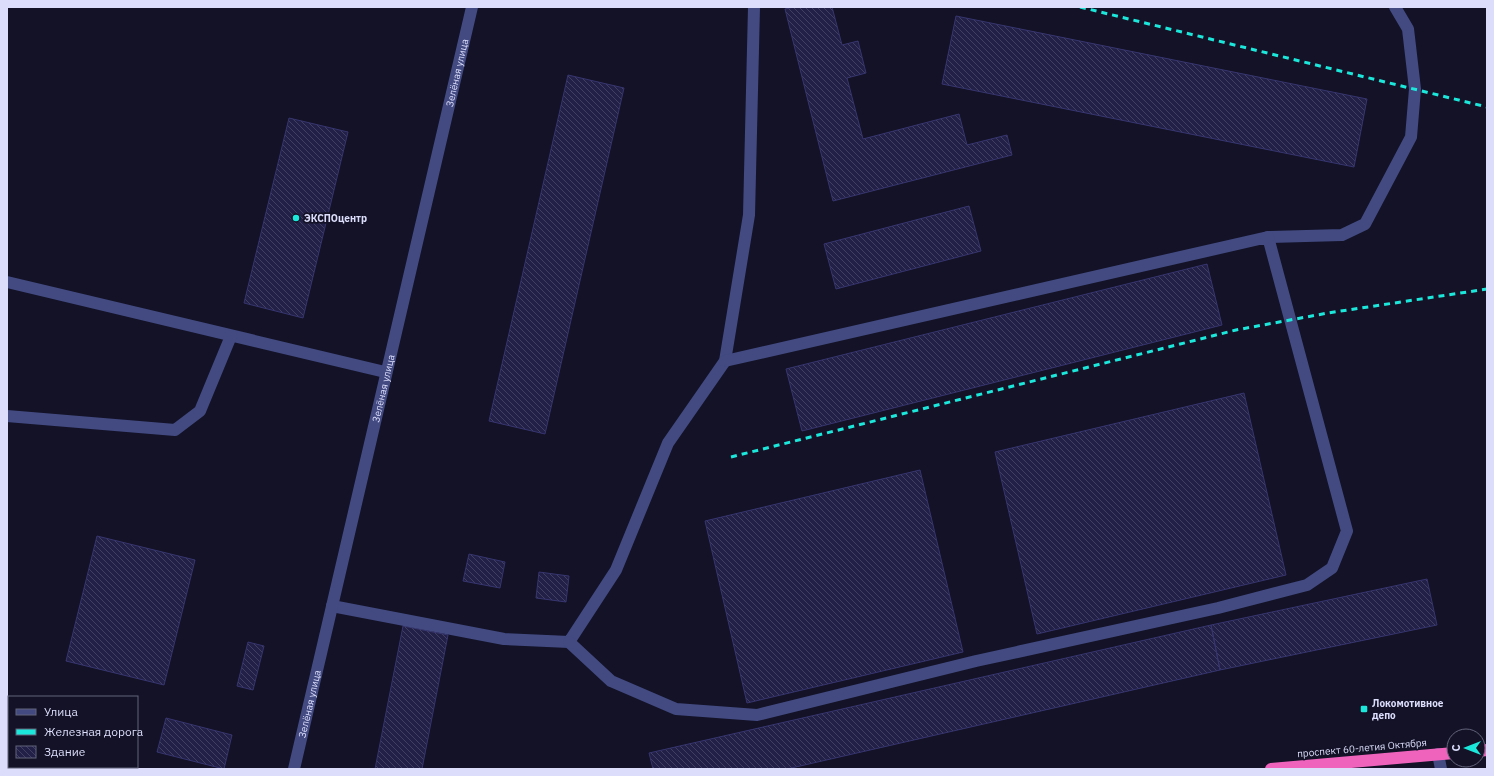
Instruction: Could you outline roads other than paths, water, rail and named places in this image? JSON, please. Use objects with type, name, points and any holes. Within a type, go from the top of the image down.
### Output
[{"type":"highway","name":"проспект 60-летия Октября","points":[[1272,769],[1446,754]]},
{"type":"street","name":"Зелёная улица","points":[[294,769],[472,7]]},
{"type":"street","points":[[569,642],[616,570],[668,443],[725,361],[749,215],[754,7]]},
{"type":"street","points":[[725,361],[1268,236],[1342,235],[1365,224],[1411,137],[1415,89],[1408,29],[1395,7]]},
{"type":"street","points":[[332,606],[504,639],[569,642],[611,681],[676,709],[757,715],[976,661],[1218,608],[1307,585],[1332,568],[1347,531],[1268,236]]},
{"type":"street","points":[[7,282],[386,372]]},
{"type":"street","points":[[7,416],[175,430],[200,411],[231,336]]},
{"type":"street","points":[[1438,754],[1441,769]]},
{"type":"railway","points":[[1080,7],[1487,107]]},
{"type":"railway","points":[[731,457],[1236,330],[1328,313],[1487,289]]},
{"type":"place","name":"ЭКСПОцентр","points":[[296,218]]},
{"type":"place","name":"Локомотивное депо","points":[[1364,709]]}]
